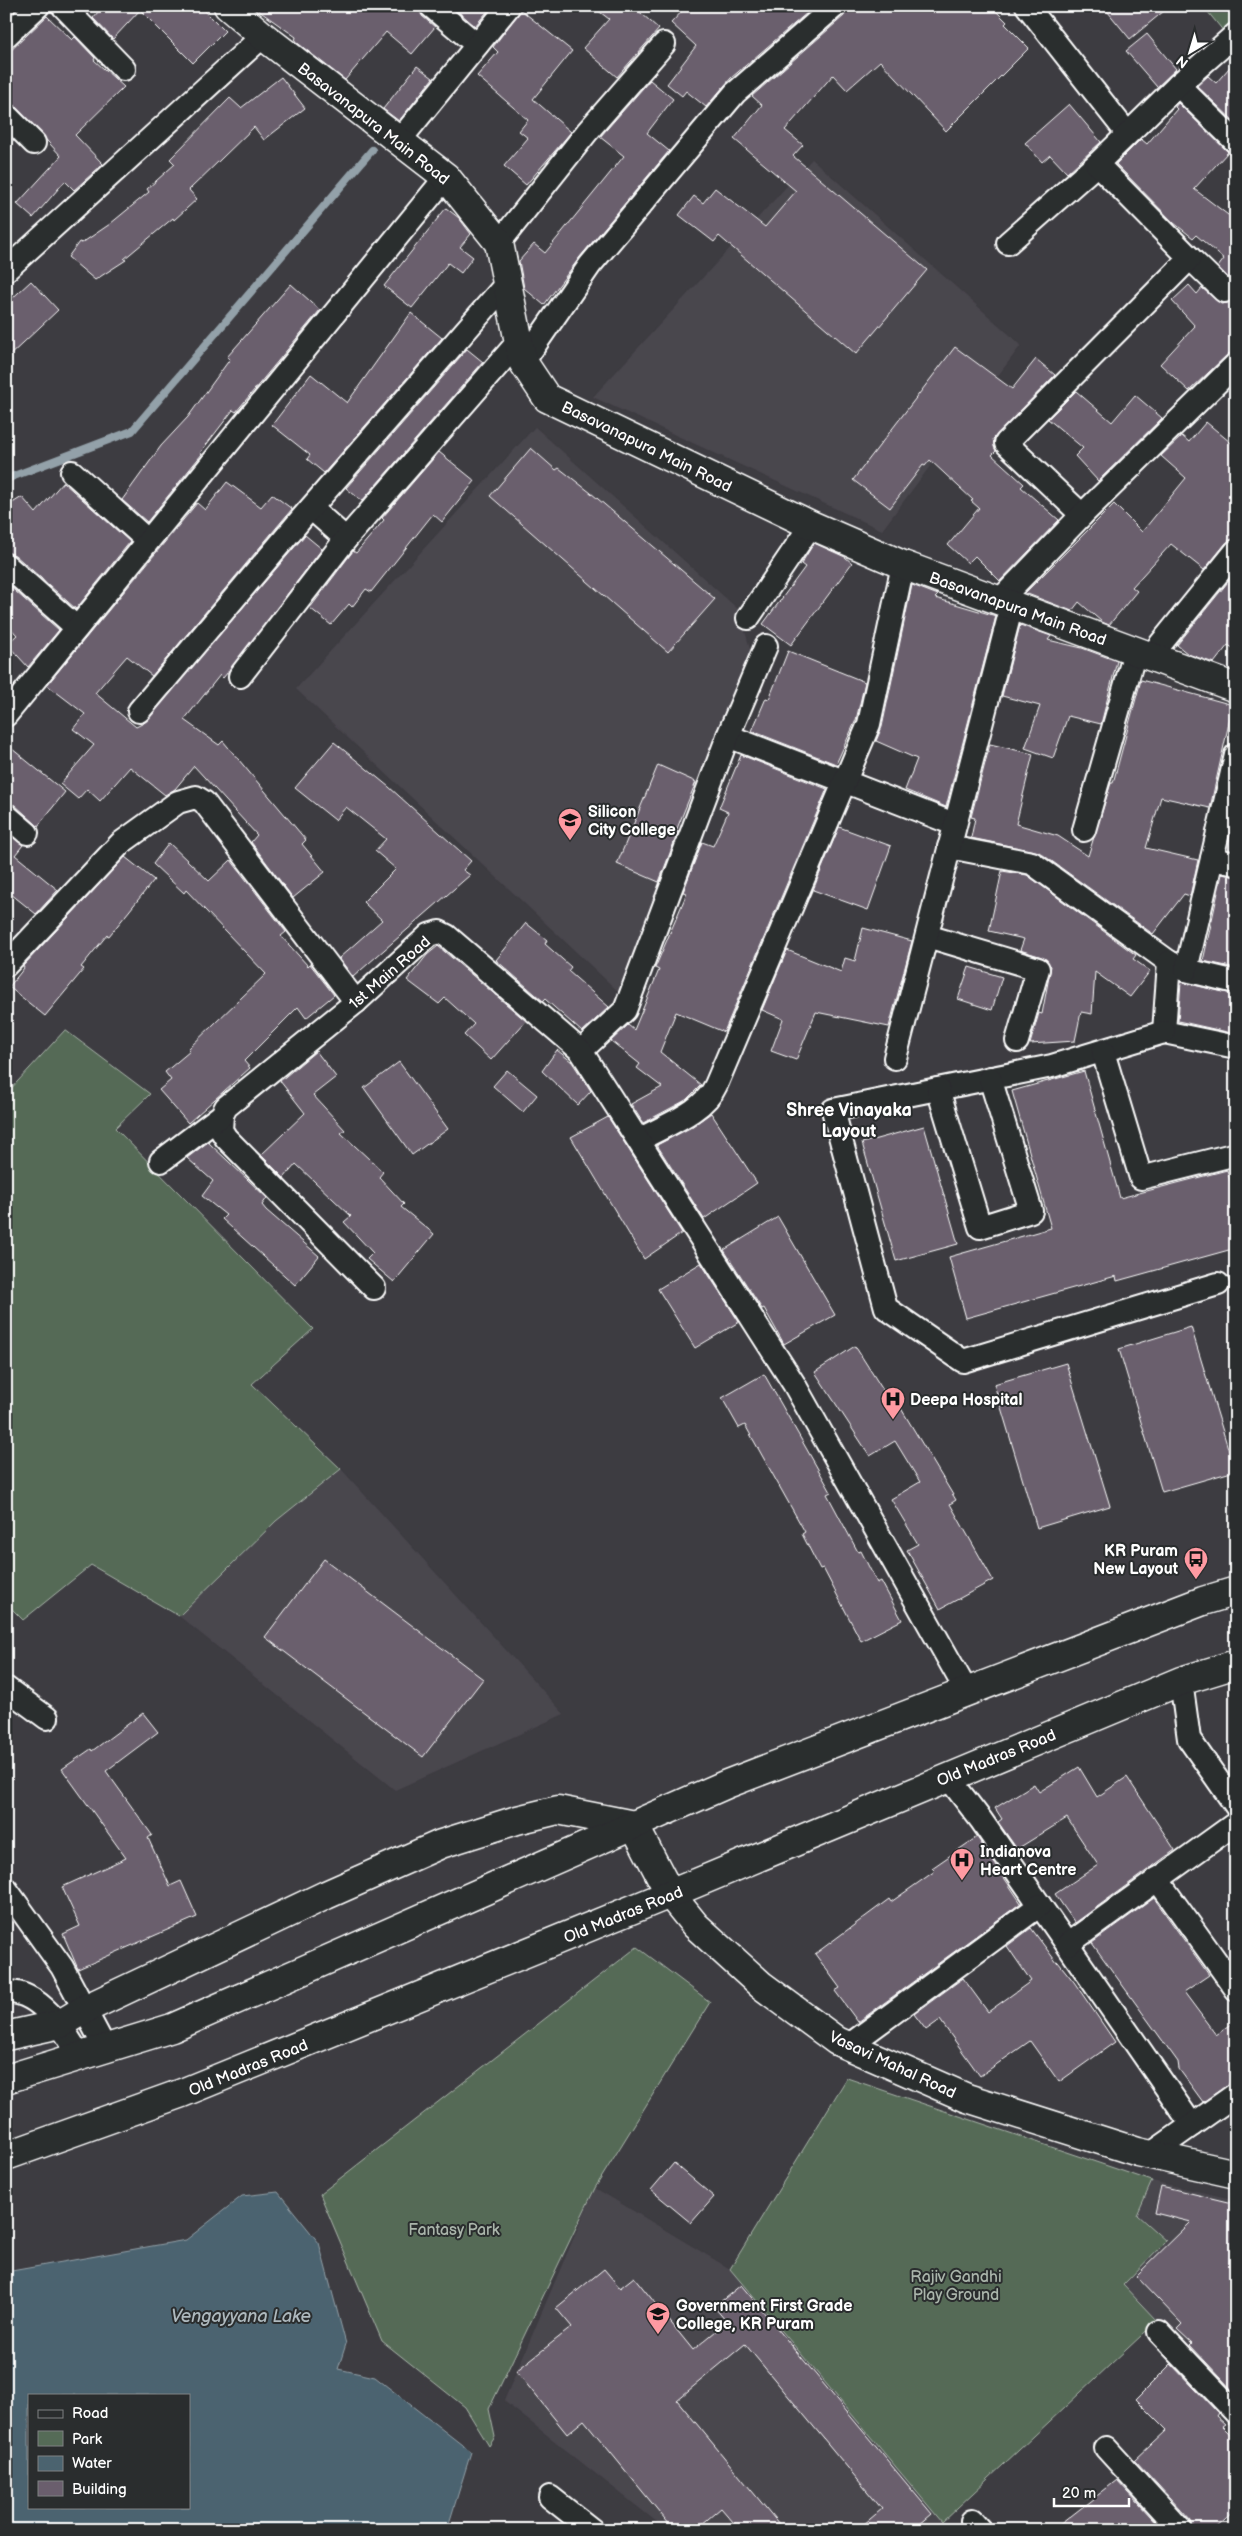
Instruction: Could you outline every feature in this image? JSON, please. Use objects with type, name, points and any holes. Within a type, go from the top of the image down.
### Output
[{"type":"main road","name":"Basavanapura Main Road","points":[[231,7],[263,36],[446,177],[499,243],[520,352],[547,398],[811,525],[903,566],[1236,688]]},
{"type":"main road","points":[[6,2079],[172,2028],[727,1784],[1203,1601],[1236,1591]]},
{"type":"main road","name":"Old Madras Road","points":[[6,2156],[182,2093],[670,1894],[1181,1681],[1236,1664]]},
{"type":"main road","points":[[6,2036],[60,2024],[84,2009],[326,1895],[441,1844],[517,1820],[558,1810],[634,1825]]},
{"type":"main road","name":"Vasavi Mahal Road","points":[[634,1825],[670,1894],[696,1925],[760,1985],[837,2041],[967,2098],[1138,2152],[1236,2174]]},
{"type":"street","points":[[6,36],[38,6]]},
{"type":"street","points":[[63,6],[124,69]]},
{"type":"street","points":[[431,6],[477,45]]},
{"type":"street","points":[[399,141],[509,6]]},
{"type":"street","points":[[240,676],[346,539],[520,352],[735,92],[835,6]]},
{"type":"street","points":[[1027,6],[1127,133]]},
{"type":"street","points":[[1008,243],[1097,164],[1178,85],[1236,34]]},
{"type":"street","points":[[6,270],[263,36]]},
{"type":"street","points":[[499,243],[586,132],[664,44]]},
{"type":"street","points":[[1178,85],[1236,142]]},
{"type":"street","points":[[6,115],[34,143]]},
{"type":"street","points":[[1097,164],[1224,291]]},
{"type":"street","points":[[8,709],[77,628],[446,177]]},
{"type":"street","points":[[1082,515],[1006,443],[1190,258]]},
{"type":"street","points":[[139,711],[311,508],[508,282]]},
{"type":"street","points":[[895,1058],[949,848],[1006,603],[1082,515],[1236,364]]},
{"type":"street","points":[[72,472],[148,541]]},
{"type":"street","points":[[311,508],[346,539]]},
{"type":"street","points":[[748,618],[811,525]]},
{"type":"street","points":[[1084,830],[1142,654],[1236,551]]},
{"type":"street","points":[[6,565],[77,628]]},
{"type":"street","points":[[639,1140],[701,1105],[712,1094],[869,724],[903,566]]},
{"type":"street","points":[[766,646],[728,736],[625,1010],[581,1051],[794,1384],[967,1692]]},
{"type":"street","points":[[728,736],[954,824]]},
{"type":"street","points":[[1164,1032],[1178,966],[1212,859],[1236,755]]},
{"type":"street","points":[[6,965],[121,843],[178,802],[196,798],[204,802],[356,1002]]},
{"type":"street","points":[[6,815],[27,833]]},
{"type":"street","points":[[949,848],[1032,863],[1178,966],[1236,982]]},
{"type":"street","points":[[1212,859],[1236,864]]},
{"type":"street","name":"1st Main Road","points":[[161,1161],[222,1115],[226,1107],[356,1002],[422,942],[439,932],[447,936],[581,1051]]},
{"type":"street","points":[[927,936],[1038,969],[1017,1041]]},
{"type":"street","points":[[1218,1284],[963,1361],[886,1308],[833,1110],[1052,1066],[1164,1032],[1236,1047]]},
{"type":"street","points":[[1103,1052],[1142,1178],[1236,1154]]},
{"type":"street","points":[[938,1089],[980,1227],[1031,1210],[990,1078]]},
{"type":"street","points":[[222,1115],[221,1130],[226,1138],[374,1288]]},
{"type":"street","points":[[1181,1681],[1189,1739],[1236,1806]]},
{"type":"street","points":[[6,1688],[47,1718]]},
{"type":"street","points":[[948,1777],[982,1820],[1192,2125]]},
{"type":"street","points":[[1068,1944],[1236,1823]]},
{"type":"street","points":[[1157,1880],[1236,1989]]},
{"type":"street","points":[[6,1889],[62,1967],[105,2048]]},
{"type":"street","points":[[848,2046],[1040,1904]]},
{"type":"street","points":[[6,1992],[29,1998],[60,2024],[66,2030],[79,2056]]},
{"type":"street","points":[[1151,2154],[1236,2094]]},
{"type":"street","points":[[1159,2332],[1236,2413]]},
{"type":"street","points":[[1106,2448],[1181,2530]]},
{"type":"street","points":[[550,2496],[592,2530]]},
{"type":"shaded area","points":[[812,159],[1021,345],[882,530],[593,397]]},
{"type":"shaded area","name":"Silicon City College","points":[[535,427],[739,610],[752,656],[621,994],[296,689]]},
{"type":"shaded area","points":[[341,1469],[564,1714],[395,1790],[179,1616],[276,1521]]},
{"type":"shaded area","points":[[1152,2181],[1236,2200],[1236,2322],[1196,2362],[1123,2285],[1166,2241],[1137,2215]]},
{"type":"shaded area","name":"Government First Grade College, KR Puram","points":[[595,2188],[730,2269],[942,2522],[932,2530],[667,2530],[504,2401]]},
{"type":"green space","points":[[1203,6],[1236,6],[1236,24],[1225,33]]},
{"type":"green space","points":[[65,1030],[150,1094],[115,1128],[313,1329],[252,1384],[341,1469],[276,1521],[179,1616],[91,1565],[23,1620],[6,1603],[6,1094]]},
{"type":"green space","name":"Fantasy Park","points":[[637,1947],[710,2002],[595,2188],[489,2409],[495,2437],[489,2446],[465,2407],[382,2341],[320,2194]]},
{"type":"green space","name":"Rajiv Gandhi Play Ground","points":[[847,2078],[1152,2181],[1137,2215],[1166,2241],[1123,2285],[1157,2321],[942,2522],[730,2269]]},
{"type":"water","name":"Vengayyana Lake","points":[[278,2192],[319,2243],[346,2344],[338,2369],[375,2377],[471,2452],[447,2530],[6,2530],[6,2272],[186,2240],[242,2196]]},
{"type":"building","points":[[103,6],[200,6],[225,31],[193,63],[140,10],[113,39],[93,18]]},
{"type":"building","points":[[252,6],[418,6],[422,16],[435,27],[412,54],[386,32],[345,80],[295,41],[296,37]]},
{"type":"building","points":[[452,6],[492,6],[475,26]]},
{"type":"building","points":[[592,6],[633,6],[659,29],[617,77],[583,48],[609,19]]},
{"type":"building","points":[[687,6],[815,6],[731,78],[706,107],[686,91],[682,96],[667,84],[696,46],[671,23]]},
{"type":"building","points":[[848,6],[991,6],[1007,22],[1005,24],[1029,48],[946,131],[880,61],[847,90],[833,75],[785,130],[803,145],[793,156],[927,270],[856,354],[719,236],[714,242],[679,215],[694,196],[703,203],[715,188],[765,227],[796,191],[734,139],[762,105],[752,96],[844,16]]},
{"type":"building","points":[[1103,6],[1170,6],[1130,39]]},
{"type":"building","points":[[521,10],[572,51],[533,99],[571,132],[526,185],[504,166],[528,138],[519,131],[528,120],[477,76],[498,52],[493,47]]},
{"type":"building","points":[[47,16],[72,40],[75,37],[95,58],[94,60],[124,87],[75,135],[103,164],[74,190],[65,181],[33,218],[17,204],[61,156],[15,106],[6,102],[6,55]]},
{"type":"building","points":[[1147,34],[1176,69],[1157,87],[1126,51]]},
{"type":"building","points":[[1236,60],[1236,123],[1197,86],[1208,76],[1216,83]]},
{"type":"building","points":[[417,66],[433,78],[399,121],[383,109]]},
{"type":"building","points":[[281,77],[305,108],[264,140],[254,127],[189,190],[197,199],[174,220],[173,218],[124,259],[126,260],[95,280],[68,257],[79,242],[82,243],[110,224],[149,192],[147,189],[175,164],[170,159],[230,98],[241,108]]},
{"type":"building","points":[[650,80],[673,99],[647,133],[669,151],[580,257],[544,305],[524,288],[519,261],[534,244],[545,253],[624,156],[600,137]]},
{"type":"building","points":[[1178,103],[1228,152],[1194,189],[1236,221],[1236,286],[1218,267],[1224,259],[1196,235],[1193,238],[1174,223],[1116,164],[1141,139],[1147,144],[1177,109],[1175,107]]},
{"type":"building","points":[[1069,104],[1101,142],[1067,173],[1050,155],[1042,162],[1025,143]]},
{"type":"building","points":[[446,208],[459,218],[471,234],[460,247],[473,257],[461,273],[448,263],[412,308],[384,286]]},
{"type":"building","points":[[31,281],[58,310],[6,359],[6,304]]},
{"type":"building","points":[[291,284],[320,310],[236,412],[233,410],[200,453],[202,454],[147,522],[122,500],[161,446],[188,417],[230,359],[227,357]]},
{"type":"building","points":[[1189,285],[1197,294],[1202,288],[1221,304],[1228,303],[1236,296],[1236,351],[1227,355],[1189,391],[1160,364],[1195,326],[1172,301]]},
{"type":"building","points":[[411,313],[442,338],[324,473],[307,459],[310,455],[272,425],[311,374],[347,403]]},
{"type":"building","points":[[955,347],[1012,389],[1036,359],[1055,375],[993,439],[996,451],[992,455],[1024,484],[1021,487],[1059,520],[1000,581],[975,556],[968,563],[948,545],[979,508],[971,501],[973,500],[930,460],[925,466],[923,465],[890,508],[853,480]]},
{"type":"building","points":[[467,349],[483,362],[362,501],[346,488]]},
{"type":"building","points":[[1076,391],[1112,422],[1135,395],[1162,418],[1098,481],[1075,456],[1083,448],[1048,419]]},
{"type":"building","points":[[1206,422],[1236,447],[1236,538],[1226,543],[1204,570],[1171,544],[1132,587],[1137,591],[1109,625],[1102,622],[1079,602],[1072,611],[1025,593],[1114,504],[1142,532],[1186,478],[1161,456],[1182,436],[1189,442]]},
{"type":"building","points":[[531,448],[556,470],[559,468],[591,493],[715,599],[668,652],[490,496]]},
{"type":"building","points":[[439,452],[475,481],[442,522],[433,514],[371,592],[366,589],[352,607],[349,604],[331,625],[310,608],[353,551],[356,553],[384,520],[382,518]]},
{"type":"building","points":[[63,482],[130,542],[76,609],[15,555],[6,552],[6,507],[22,497],[36,513]]},
{"type":"building","points":[[227,482],[261,507],[272,494],[292,509],[152,676],[127,656],[95,693],[136,727],[144,723],[305,535],[322,549],[228,672],[223,678],[220,675],[184,720],[219,745],[223,741],[306,840],[302,844],[325,872],[293,898],[251,842],[257,835],[194,766],[175,789],[165,795],[130,767],[100,801],[87,789],[78,799],[60,784],[94,745],[73,729],[85,714],[47,685],[197,503],[205,510]]},
{"type":"building","points":[[814,543],[845,557],[852,563],[791,645],[763,624],[805,567],[801,564]]},
{"type":"building","points":[[1236,572],[1236,650],[1228,645],[1214,663],[1188,654],[1177,645]]},
{"type":"building","points":[[6,583],[59,630],[28,667],[7,644],[17,635],[6,623]]},
{"type":"building","points":[[912,585],[938,595],[935,598],[996,616],[946,807],[905,790],[917,759],[876,741],[882,727]]},
{"type":"building","points":[[1020,625],[1051,636],[1048,640],[1082,648],[1117,661],[1101,724],[1068,716],[1053,758],[1025,748],[1040,706],[1002,696]]},
{"type":"building","points":[[788,651],[865,682],[856,720],[836,764],[752,731],[766,698],[769,699]]},
{"type":"building","points":[[1141,680],[1233,705],[1210,808],[1161,797],[1146,848],[1198,860],[1190,896],[1184,894],[1153,934],[1039,852],[971,838],[975,818],[971,817],[990,744],[1033,754],[1016,824],[1058,836],[1088,856],[1111,783],[1113,783]]},
{"type":"building","points":[[334,742],[389,787],[471,861],[463,870],[470,875],[353,977],[339,958],[382,920],[363,902],[396,869],[375,851],[386,839],[346,807],[335,820],[295,788]]},
{"type":"building","points":[[6,744],[65,792],[38,826],[15,805],[6,802]]},
{"type":"building","points":[[741,755],[827,789],[724,1032],[676,1012],[660,1052],[701,1085],[686,1100],[643,1123],[631,1104],[662,1087],[637,1068],[640,1064],[611,1041],[628,1025],[634,1030],[659,970],[655,968],[687,893],[683,892],[702,842],[713,846],[728,812],[719,808]]},
{"type":"building","points":[[658,765],[696,782],[676,831],[678,832],[659,882],[617,864]]},
{"type":"building","points":[[839,827],[891,846],[868,910],[813,890]]},
{"type":"building","points":[[6,832],[23,845],[15,855],[58,890],[36,914],[6,890]]},
{"type":"building","points":[[169,843],[209,881],[231,860],[286,932],[281,936],[308,966],[310,964],[334,995],[306,1018],[298,1007],[244,1061],[250,1068],[188,1123],[159,1090],[171,1080],[165,1072],[190,1051],[188,1049],[266,974],[186,890],[184,893],[153,864]]},
{"type":"building","points":[[125,857],[154,880],[109,936],[107,935],[81,967],[84,969],[45,1016],[9,987],[24,968],[23,966]]},
{"type":"building","points":[[1002,871],[1027,875],[1136,955],[1133,959],[1150,971],[1130,997],[1095,972],[1092,1014],[1081,1012],[1075,1041],[1030,1044],[1039,1013],[1042,1014],[1051,966],[1042,957],[1020,950],[1024,939],[989,931]]},
{"type":"building","points":[[1222,874],[1236,877],[1236,968],[1203,961]]},
{"type":"building","points":[[526,923],[547,940],[545,944],[571,967],[568,971],[609,1007],[582,1032],[545,999],[543,1001],[496,960]]},
{"type":"building","points":[[863,928],[912,941],[889,1027],[816,1012],[796,1060],[771,1051],[783,1019],[762,1010],[787,950],[841,972],[845,958],[855,961]]},
{"type":"building","points":[[438,946],[526,1021],[491,1060],[464,1035],[474,1024],[445,998],[439,1004],[407,980],[427,955]]},
{"type":"building","points":[[969,967],[1002,977],[992,1010],[958,999]]},
{"type":"building","points":[[1181,982],[1236,995],[1236,1034],[1178,1021]]},
{"type":"building","points":[[557,1050],[572,1062],[591,1091],[578,1105],[542,1071]]},
{"type":"building","points":[[316,1051],[336,1077],[313,1095],[345,1130],[341,1133],[383,1172],[379,1177],[404,1204],[401,1207],[434,1234],[394,1282],[367,1259],[373,1253],[344,1222],[351,1216],[296,1164],[284,1178],[261,1155],[305,1113],[280,1081]]},
{"type":"building","points":[[399,1062],[448,1129],[412,1155],[364,1088]]},
{"type":"building","points":[[507,1070],[537,1095],[523,1112],[493,1086]]},
{"type":"building","points":[[1084,1071],[1120,1198],[1227,1170],[1236,1201],[1236,1248],[1117,1281],[1116,1276],[966,1318],[949,1257],[1051,1228],[1012,1091]]},
{"type":"building","points":[[711,1113],[757,1183],[704,1219],[657,1145],[690,1128]]},
{"type":"building","points":[[608,1117],[682,1233],[644,1259],[571,1137]]},
{"type":"building","points":[[924,1126],[958,1244],[896,1261],[862,1143]]},
{"type":"building","points":[[208,1142],[267,1198],[262,1205],[266,1210],[319,1256],[295,1285],[222,1219],[226,1215],[202,1196],[213,1181],[187,1158]]},
{"type":"building","points":[[778,1217],[835,1315],[784,1344],[764,1308],[762,1309],[724,1250]]},
{"type":"building","points":[[701,1263],[739,1322],[695,1348],[658,1289]]},
{"type":"building","points":[[1191,1327],[1235,1471],[1162,1492],[1119,1349]]},
{"type":"building","points":[[855,1346],[888,1398],[893,1395],[956,1500],[950,1504],[993,1580],[940,1609],[907,1550],[918,1544],[891,1499],[920,1482],[895,1441],[870,1456],[815,1372]]},
{"type":"building","points":[[1066,1363],[1110,1506],[1037,1528],[994,1384]]},
{"type":"building","points":[[764,1374],[831,1492],[827,1494],[858,1552],[861,1551],[877,1583],[881,1581],[902,1620],[861,1641],[823,1568],[820,1569],[802,1534],[805,1532],[745,1425],[739,1428],[722,1398]]},
{"type":"building","points":[[324,1559],[483,1679],[423,1757],[265,1637]]},
{"type":"building","points":[[143,1713],[158,1732],[106,1771],[152,1835],[148,1838],[170,1886],[181,1881],[197,1917],[78,1969],[63,1934],[80,1926],[62,1887],[126,1858],[62,1769],[91,1749],[92,1751]]},
{"type":"building","points":[[1079,1767],[1097,1797],[1127,1777],[1175,1850],[1075,1923],[1055,1894],[1098,1865],[1067,1818],[1017,1849],[998,1822],[1002,1819],[995,1808],[1034,1784],[1039,1792]]},
{"type":"building","points":[[977,1837],[1021,1903],[858,2022],[835,1991],[840,1988],[815,1954],[889,1899],[891,1902],[935,1871],[932,1868]]},
{"type":"building","points":[[1154,1898],[1209,1975],[1184,1992],[1216,2035],[1236,2021],[1236,2079],[1203,2102],[1179,2069],[1178,2062],[1092,1943]]},
{"type":"building","points":[[1031,1928],[1074,1982],[1115,2042],[1059,2082],[1030,2041],[980,2076],[940,2020],[926,2030],[914,2014],[963,1978],[988,2012],[1031,1981],[1007,1946]]},
{"type":"building","points":[[674,2163],[714,2197],[691,2223],[651,2190]]},
{"type":"building","points":[[1161,2186],[1236,2204],[1236,2394],[1190,2345],[1192,2343],[1177,2329],[1182,2324],[1136,2276],[1191,2222],[1155,2213]]},
{"type":"building","points":[[604,2269],[620,2288],[634,2277],[693,2350],[727,2322],[714,2307],[741,2285],[932,2514],[913,2530],[857,2530],[882,2509],[745,2344],[677,2400],[784,2530],[740,2530],[721,2508],[695,2530],[674,2530],[584,2420],[567,2434],[516,2371],[572,2327],[556,2308]]},
{"type":"building","points":[[1171,2364],[1218,2413],[1216,2416],[1225,2424],[1222,2426],[1236,2440],[1236,2510],[1214,2530],[1194,2530],[1191,2521],[1135,2460],[1167,2430],[1136,2399]]},
{"type":"building","points":[[1117,2480],[1163,2530],[1053,2530],[1098,2495]]},
{"type":"waterway","points":[[6,479],[132,431],[372,150]]},
{"type":"place","name":"Silicon City College","points":[[570,841]]},
{"type":"place","name":"Deepa Hospital","points":[[893,1420]]},
{"type":"place","name":"KR Puram New Layout","points":[[1196,1580]]},
{"type":"place","name":"Indianova Heart Centre","points":[[962,1881]]},
{"type":"place","name":"Government First Grade College, KR Puram","points":[[658,2335]]},
{"type":"district","name":"Shree Vinayaka Layout","points":[[849,1120]]}]
